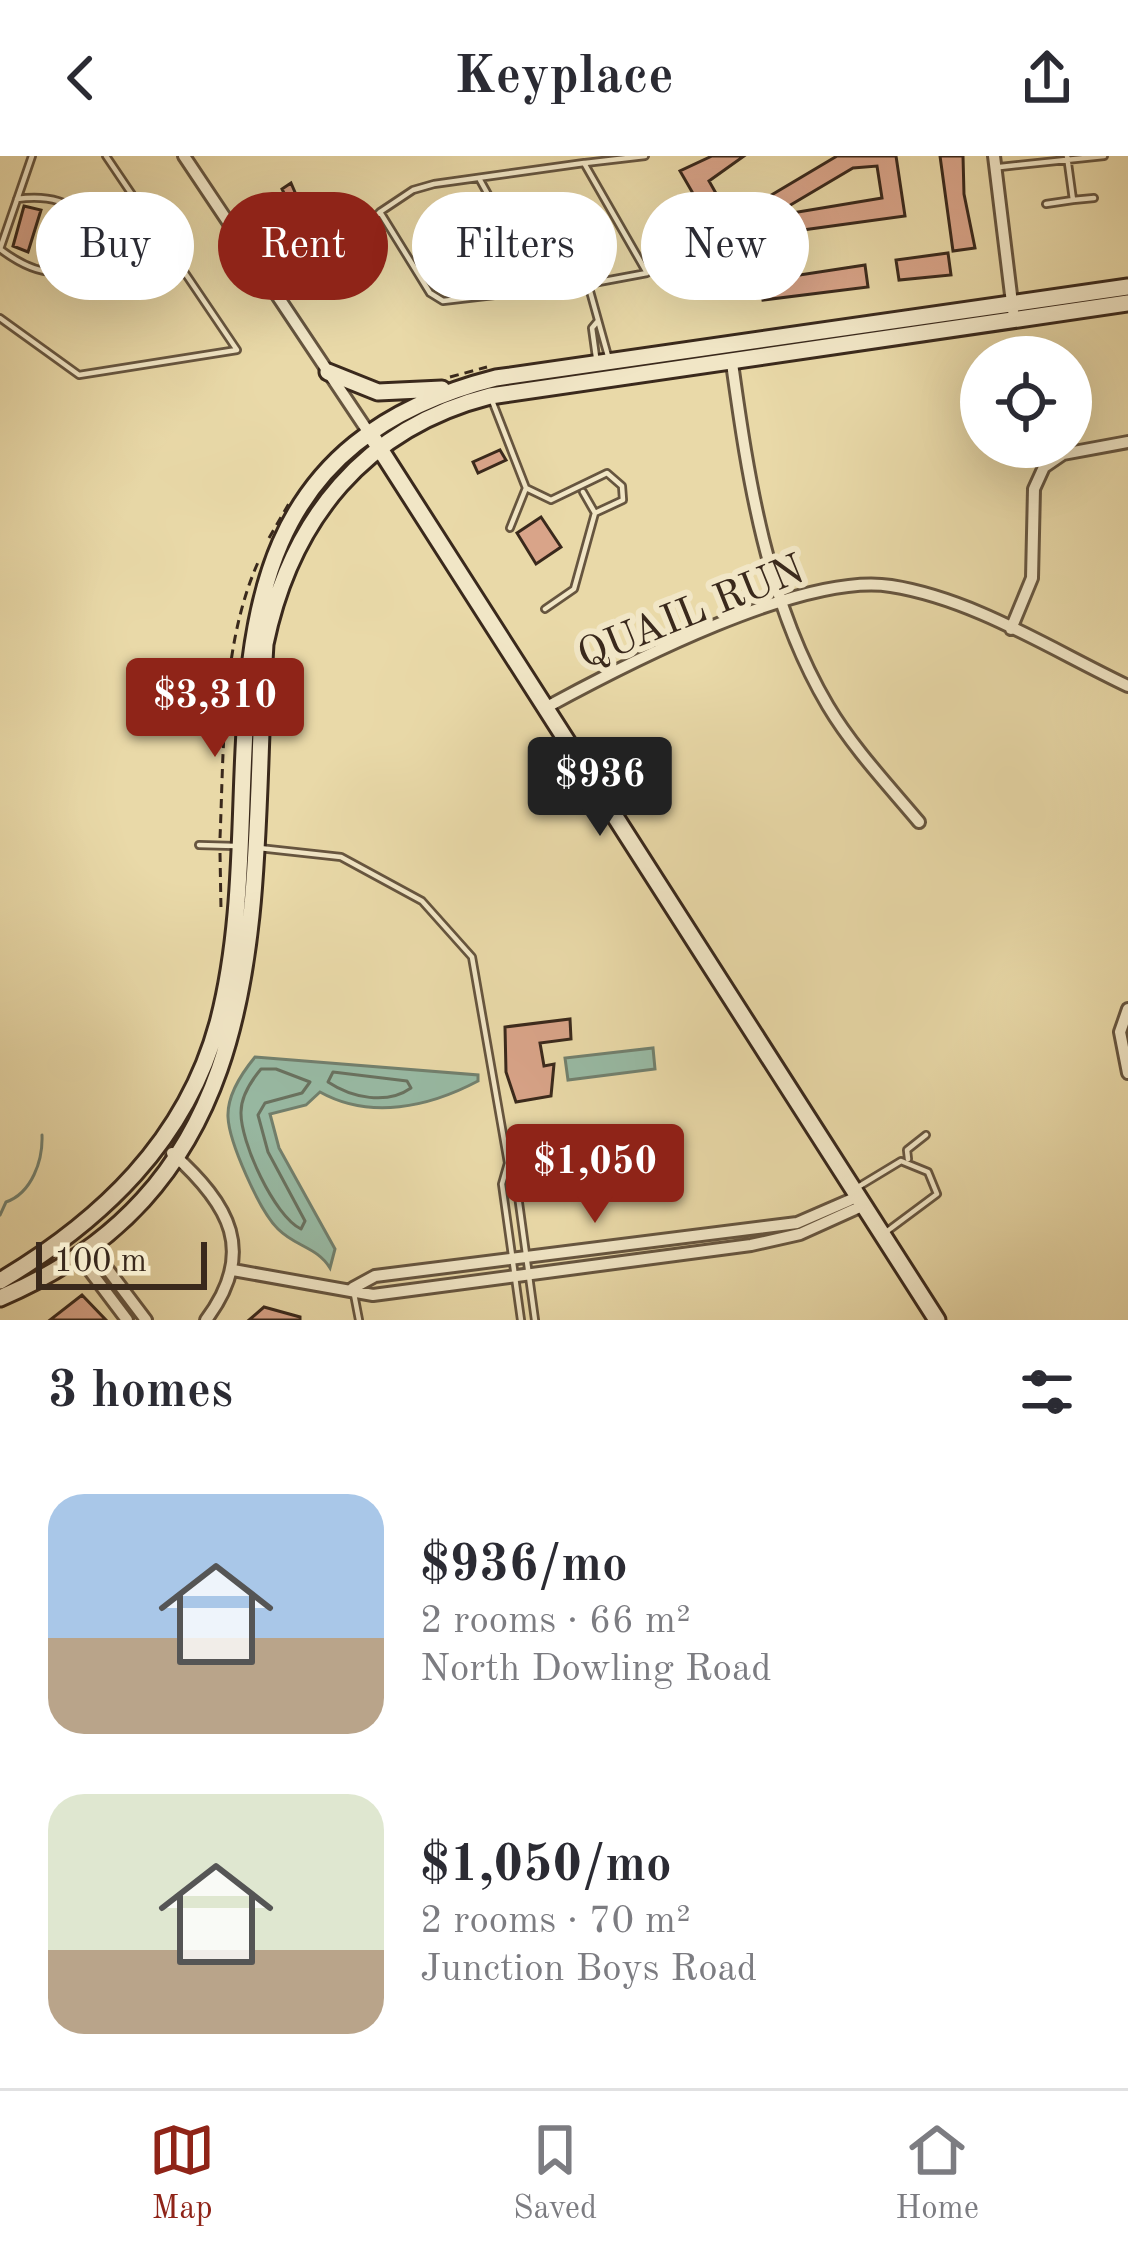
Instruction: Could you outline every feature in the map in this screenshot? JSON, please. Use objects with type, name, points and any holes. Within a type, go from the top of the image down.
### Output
[{"type":"street","points":[[184,156],[374,439],[937,1320]]},
{"type":"street","points":[[994,162],[1013,312]]},
{"type":"street","points":[[374,439],[490,396],[732,363],[1128,287]]},
{"type":"street","points":[[328,372],[393,393],[729,344],[1128,303]]},
{"type":"street","points":[[732,363],[754,498],[781,602],[830,710],[919,822]]},
{"type":"street","points":[[0,1298],[84,1251],[142,1199],[211,1096],[235,1032],[252,928],[244,716],[258,601],[301,508],[407,410],[469,385]]},
{"type":"street","points":[[1011,629],[1032,578],[1038,477],[1063,454],[1128,442]]},
{"type":"street","name":"QUAIL RUN","points":[[547,707],[781,602],[826,588],[873,584],[943,599],[1128,686]]},
{"type":"street","points":[[0,1281],[92,1220],[160,1143],[186,1100],[218,1024],[246,847]]},
{"type":"street","points":[[1128,1009],[1120,1032],[1128,1073]]},
{"type":"street","points":[[160,1143],[217,1201],[230,1225],[233,1270],[223,1297],[206,1320]]},
{"type":"street","points":[[353,1288],[375,1276],[797,1223],[857,1198]]},
{"type":"street","points":[[233,1270],[295,1285],[353,1288],[374,1295],[751,1245],[800,1234],[857,1198]]},
{"type":"street","points":[[84,1251],[127,1320]]},
{"type":"street","points":[[84,1251],[146,1320]]},
{"type":"lane","points":[[17,199],[59,199],[82,212],[93,233],[91,253],[74,271],[54,276],[36,273],[0,249],[9,224],[17,199],[32,156]]},
{"type":"lane","points":[[0,318],[79,375],[237,350],[106,156]]},
{"type":"lane","points":[[388,207],[413,190],[645,156]]},
{"type":"lane","points":[[994,162],[1104,156]]},
{"type":"lane","points":[[1067,158],[1073,200]]},
{"type":"lane","points":[[584,163],[601,192]]},
{"type":"lane","points":[[479,178],[487,192]]},
{"type":"lane","points":[[1046,203],[1094,197]]},
{"type":"lane","points":[[0,221],[9,224]]},
{"type":"lane","points":[[617,221],[647,273],[617,279]]},
{"type":"lane","points":[[388,225],[412,262]]},
{"type":"lane","points":[[591,300],[602,361]]},
{"type":"lane","points":[[596,322],[592,328],[602,361]]},
{"type":"lane","points":[[490,396],[526,488],[551,500],[582,490],[590,477],[608,473],[622,486],[622,500],[595,513]]},
{"type":"lane","points":[[510,528],[526,488]]},
{"type":"lane","points":[[545,609],[574,589],[595,513],[582,490]]},
{"type":"lane","points":[[199,845],[341,857],[422,901],[472,957],[527,1258],[521,1275],[521,1320]]},
{"type":"lane","points":[[908,1159],[908,1150],[926,1135]]},
{"type":"lane","points":[[857,1198],[908,1159]]},
{"type":"lane","points":[[882,1235],[937,1194],[928,1172],[908,1159]]},
{"type":"lane","points":[[508,1163],[502,1184],[513,1260],[535,1320]]},
{"type":"lane","points":[[506,1211],[520,1209]]},
{"type":"lane","points":[[353,1288],[359,1320]]},
{"type":"path","points":[[433,379],[505,364]]},
{"type":"path","points":[[222,919],[219,846],[231,672],[242,601],[294,494]]},
{"type":"water","points":[[653,1048],[655,1069],[568,1080],[565,1058]]},
{"type":"water","points":[[255,1057],[478,1075],[478,1081],[440,1098],[399,1107],[359,1106],[320,1092],[306,1105],[270,1114],[279,1148],[335,1249],[330,1268],[278,1229],[239,1158],[228,1109],[236,1085]]},
{"type":"building","points":[[712,156],[744,156],[709,181],[715,192],[692,192],[680,171]]},
{"type":"building","points":[[837,156],[896,156],[905,216],[809,229],[809,210],[882,198],[877,166],[853,168],[809,194],[776,192]]},
{"type":"building","points":[[940,156],[963,156],[964,194],[975,248],[953,251]]},
{"type":"building","points":[[24,206],[36,209],[28,252],[13,246]]},
{"type":"building","points":[[948,253],[951,275],[899,280],[896,260]]},
{"type":"building","points":[[865,265],[868,287],[809,294],[809,274]]},
{"type":"building","points":[[500,450],[506,460],[478,473],[473,462]]},
{"type":"building","points":[[541,517],[561,547],[536,564],[517,533]]},
{"type":"building","points":[[570,1019],[571,1039],[540,1043],[544,1066],[554,1064],[551,1096],[516,1102],[506,1072],[505,1027]]},
{"type":"building","points":[[82,1295],[106,1320],[50,1320]]},
{"type":"building","points":[[264,1307],[300,1317],[300,1320],[249,1320]]},
{"type":"waterway","points":[[0,1215],[6,1202],[23,1191],[34,1175],[42,1135]]}]
